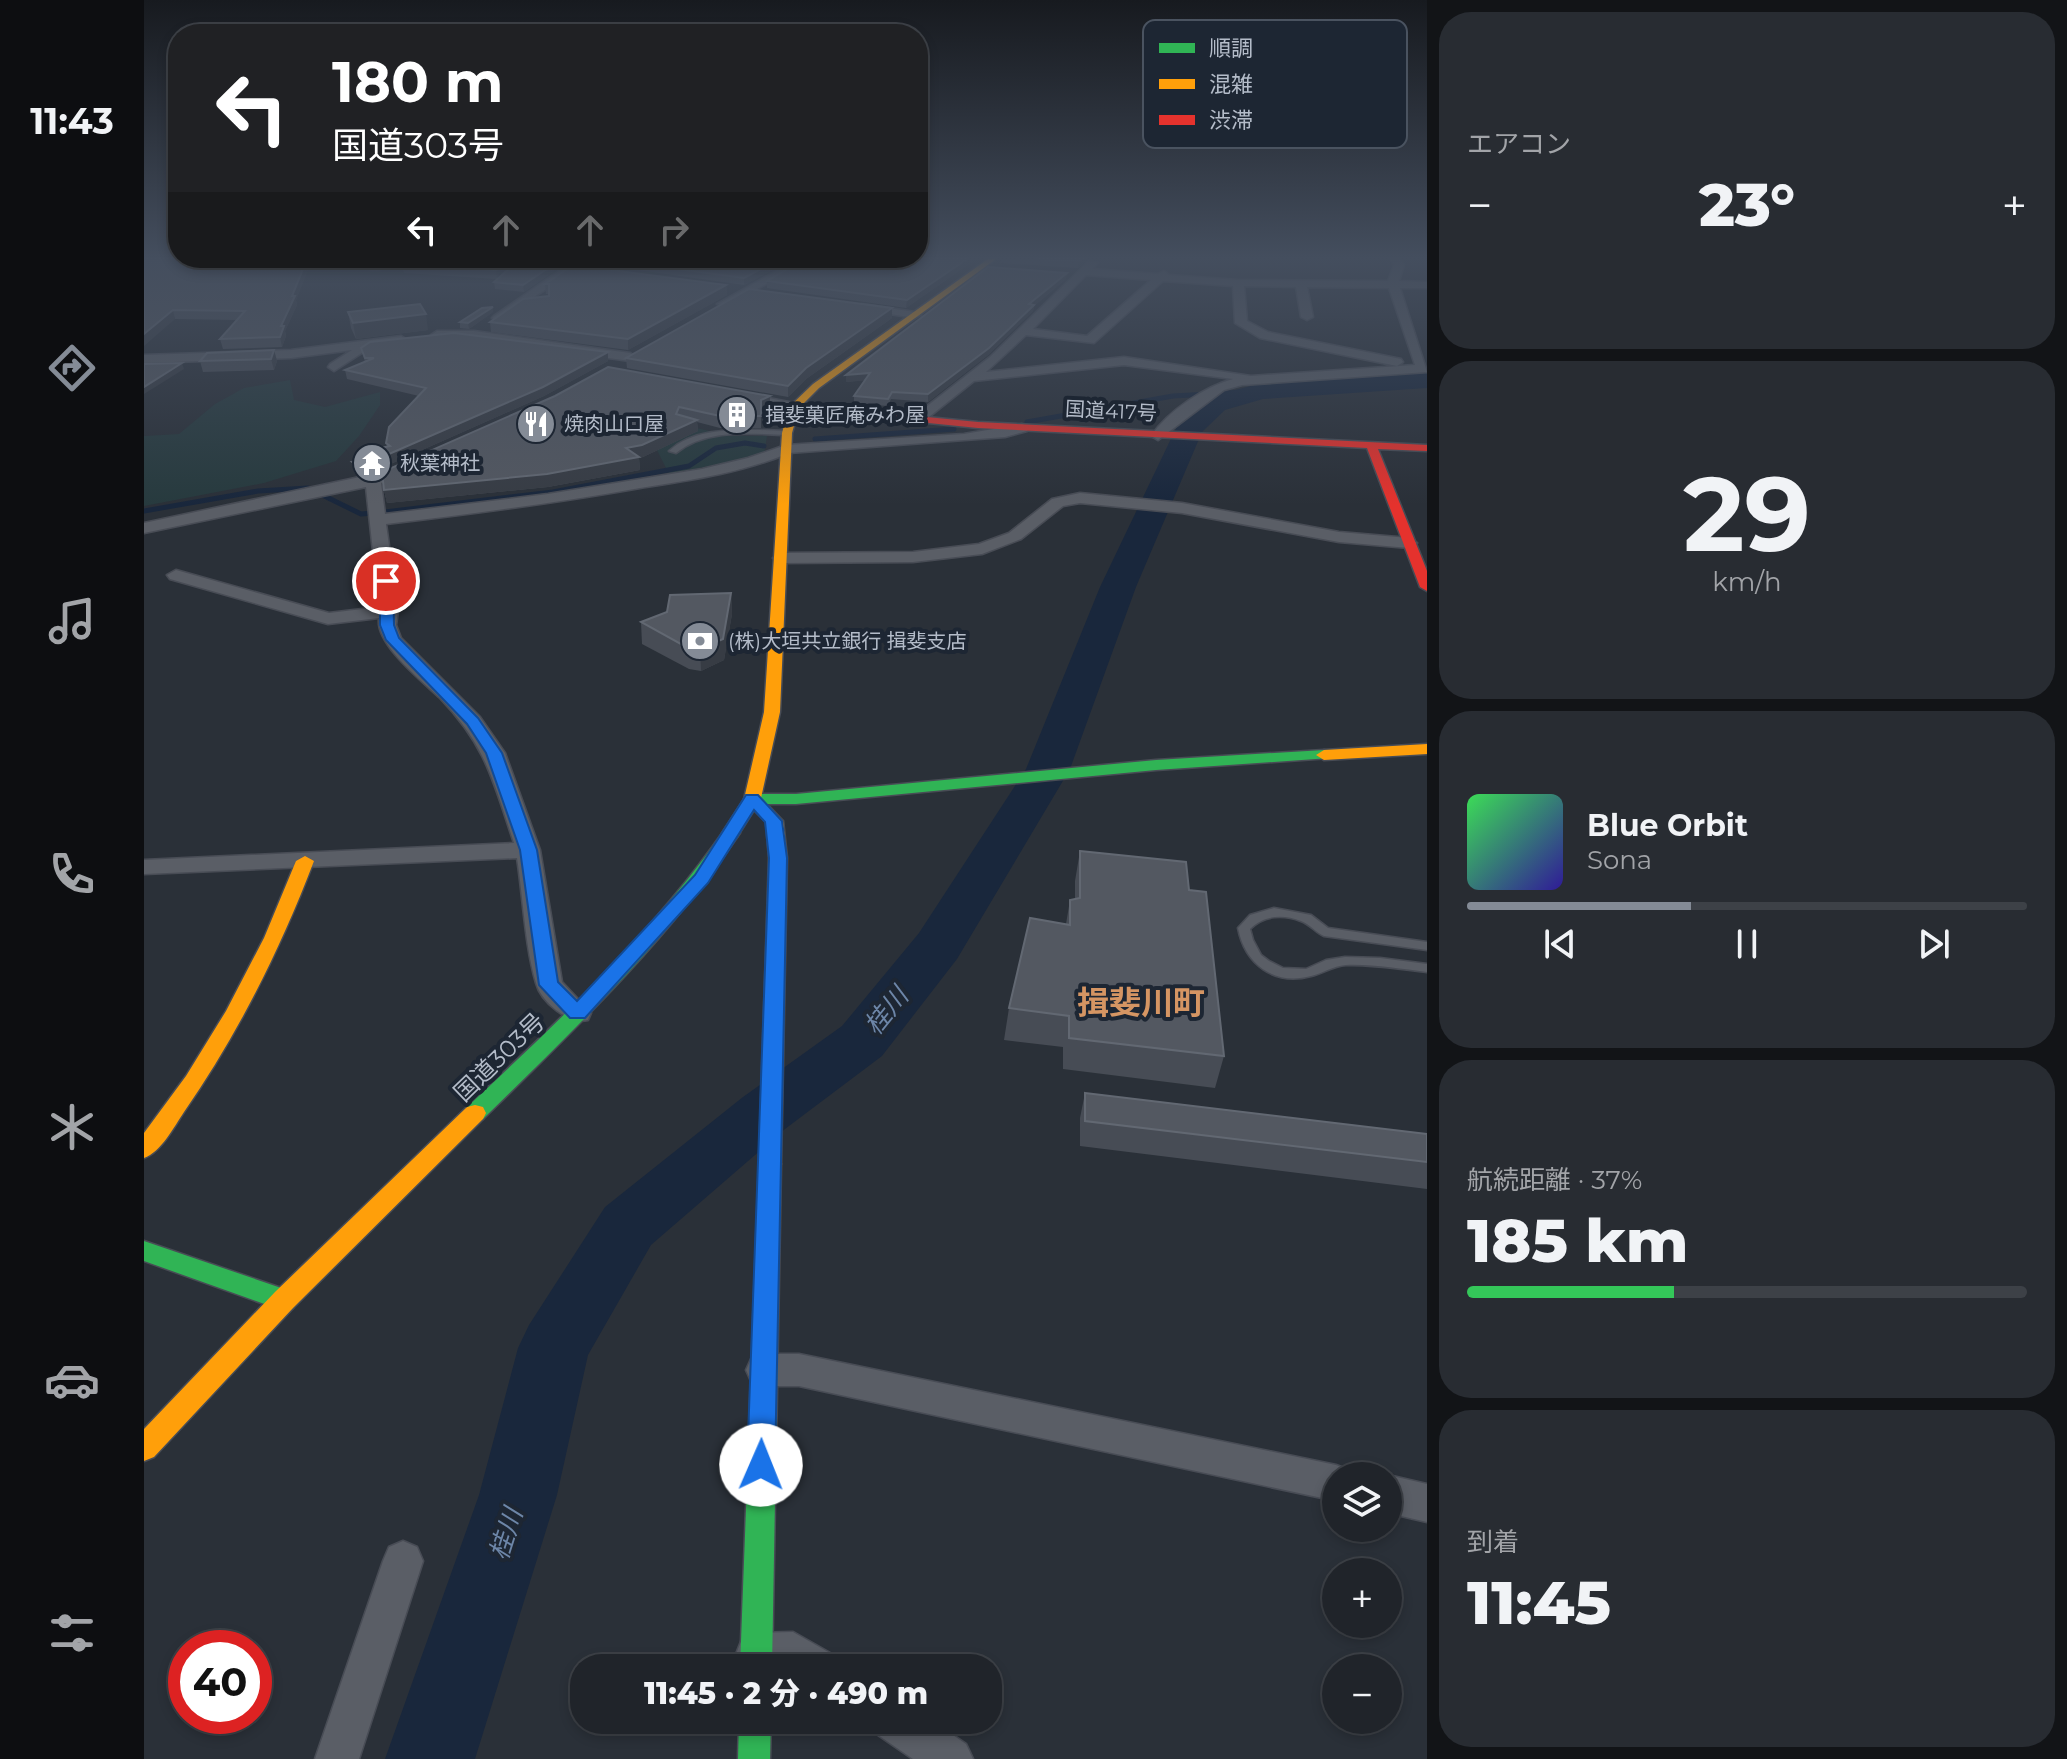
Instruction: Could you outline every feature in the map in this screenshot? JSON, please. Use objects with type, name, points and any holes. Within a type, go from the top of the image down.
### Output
[{"type":"main road","points":[[794,407],[816,386],[879,341]]},
{"type":"main road","name":"国道417号","points":[[794,407],[915,421],[1022,428],[1427,448]]},
{"type":"main road","name":"国道303号","points":[[144,1448],[284,1300],[578,1013],[702,879],[752,799],[772,712],[786,441],[794,407]]},
{"type":"main road","points":[[1371,445],[1427,587]]},
{"type":"main road","points":[[752,799],[796,799],[1077,772],[1427,749]]},
{"type":"main road","points":[[752,799],[774,821],[778,858],[766,1222],[757,1654]]},
{"type":"main road","points":[[144,1149],[189,1088],[248,995],[285,917],[305,861]]},
{"type":"main road","points":[[144,1251],[284,1300]]},
{"type":"main road","points":[[754,1759],[755,1734]]},
{"type":"street","points":[[144,359],[291,354],[391,341]]},
{"type":"street","points":[[517,341],[630,357]]},
{"type":"street","points":[[915,421],[1012,341]]},
{"type":"street","points":[[1295,341],[1424,366]]},
{"type":"street","points":[[1415,341],[1424,366]]},
{"type":"street","points":[[167,357],[162,350],[174,344]]},
{"type":"street","points":[[334,367],[367,344]]},
{"type":"street","points":[[606,371],[643,349]]},
{"type":"street","points":[[144,374],[155,369],[167,357]]},
{"type":"street","points":[[970,378],[1124,361],[1204,369],[1255,380]]},
{"type":"street","points":[[1164,436],[1164,427],[1219,387],[1255,380],[1424,366]]},
{"type":"street","points":[[721,393],[794,407]]},
{"type":"street","points":[[376,515],[542,501],[711,472],[767,459],[786,441],[964,438],[1022,428]]},
{"type":"street","points":[[144,528],[373,481],[400,471]]},
{"type":"street","points":[[373,481],[389,611],[387,625],[393,640],[473,721],[494,753],[528,850],[549,985],[578,1013]]},
{"type":"street","points":[[781,558],[913,557],[966,552],[1015,536],[1058,502],[1080,498],[1182,508],[1339,537],[1409,543]]},
{"type":"street","points":[[176,575],[328,619],[389,611]]},
{"type":"street","points":[[144,867],[528,850]]},
{"type":"street","points":[[763,1370],[799,1370],[1322,1480]]},
{"type":"street","points":[[1402,1497],[1427,1503]]},
{"type":"street","points":[[337,1759],[403,1561]]},
{"type":"street","points":[[914,1734],[951,1759]]},
{"type":"lane","points":[[697,426],[786,441]]},
{"type":"lane","points":[[673,451],[679,444],[703,436],[728,433]]},
{"type":"lane","points":[[1427,946],[1324,932],[1307,918],[1274,912],[1254,918],[1244,928],[1246,943],[1259,961],[1275,972],[1308,973],[1332,962],[1427,968]]},
{"type":"green space","points":[[290,380],[294,400],[325,407],[380,392],[380,405],[359,436],[336,461],[264,483],[144,506],[144,436],[179,434],[215,404],[244,388]]},
{"type":"green space","points":[[676,423],[730,436],[767,436],[764,455],[669,474],[650,436]]},
{"type":"building","points":[[520,341],[608,352],[543,387],[357,466],[352,462],[371,459],[362,452],[390,446],[386,443],[389,427],[426,388],[345,370],[374,358],[365,358],[361,348],[370,342]]},
{"type":"building","points":[[656,341],[845,341],[806,368],[788,386],[626,358]]},
{"type":"building","points":[[891,341],[996,341],[928,394],[892,392],[888,399],[854,396],[870,373],[846,375]]},
{"type":"building","points":[[274,350],[271,359],[200,361],[207,353]]},
{"type":"building","points":[[182,363],[144,387],[144,364]]},
{"type":"building","points":[[608,367],[770,396],[761,400],[761,416],[720,416],[679,407],[676,414],[697,420],[642,445],[626,448],[639,457],[547,474],[384,490],[382,472],[555,396]]},
{"type":"building","points":[[731,593],[723,639],[700,649],[688,648],[641,622],[667,612],[670,595]]},
{"type":"building","points":[[1080,851],[1186,862],[1189,890],[1206,892],[1224,1056],[1069,1038],[1069,1016],[1009,1008],[1030,918],[1070,925],[1070,900],[1080,898]]},
{"type":"building","points":[[1085,1093],[1427,1134],[1427,1162],[1085,1121]]},
{"type":"waterway","name":"桂川","points":[[430,1759],[518,1495],[554,1348],[628,1226],[764,1113],[862,1041],[938,946],[1048,769],[1118,587],[1189,428],[1215,404],[1262,391],[1427,380]]},
{"type":"waterway","points":[[1027,422],[1173,396],[1262,391]]},
{"type":"waterway","points":[[815,439],[954,429]]},
{"type":"waterway","points":[[144,511],[258,491],[308,488],[361,514],[385,512],[553,492],[689,466],[716,448],[745,443],[764,446]]},
{"type":"traffic: fast","points":[[752,799],[796,799],[1156,765],[1324,755]]},
{"type":"traffic: fast","points":[[475,1113],[645,944],[705,871],[731,833]]},
{"type":"traffic: fast","points":[[756,1654],[770,1164]]},
{"type":"traffic: fast","points":[[144,1251],[284,1300]]},
{"type":"traffic: fast","points":[[754,1759],[755,1734]]},
{"type":"traffic: slow","points":[[731,833],[752,799],[772,712],[787,433],[794,407],[816,386],[878,341]]},
{"type":"traffic: slow","points":[[1324,755],[1427,749]]},
{"type":"traffic: slow","points":[[752,799],[774,821],[778,858],[770,1164]]},
{"type":"traffic: slow","points":[[144,1149],[193,1082],[236,1011],[273,938],[305,861]]},
{"type":"traffic: slow","points":[[144,1448],[284,1300],[475,1113]]},
{"type":"traffic: jam","points":[[794,407],[978,425],[1427,448]]},
{"type":"traffic: jam","points":[[1371,445],[1427,587]]},
{"type":"place","name":"揖斐菓匠庵みわ屋","points":[[737,415]]},
{"type":"place","name":"焼肉山口屋","points":[[536,424]]},
{"type":"place","name":"秋葉神社","points":[[372,463]]},
{"type":"place","name":"(株)大垣共立銀行 揖斐支店","points":[[700,641]]},
{"type":"district","name":"揖斐川町","points":[[1141,1002]]},
{"type":"route","points":[[386,581],[387,625],[393,640],[473,721],[494,753],[528,850],[549,985],[578,1013],[702,879],[752,799],[774,821],[778,858],[761,1465]]}]
